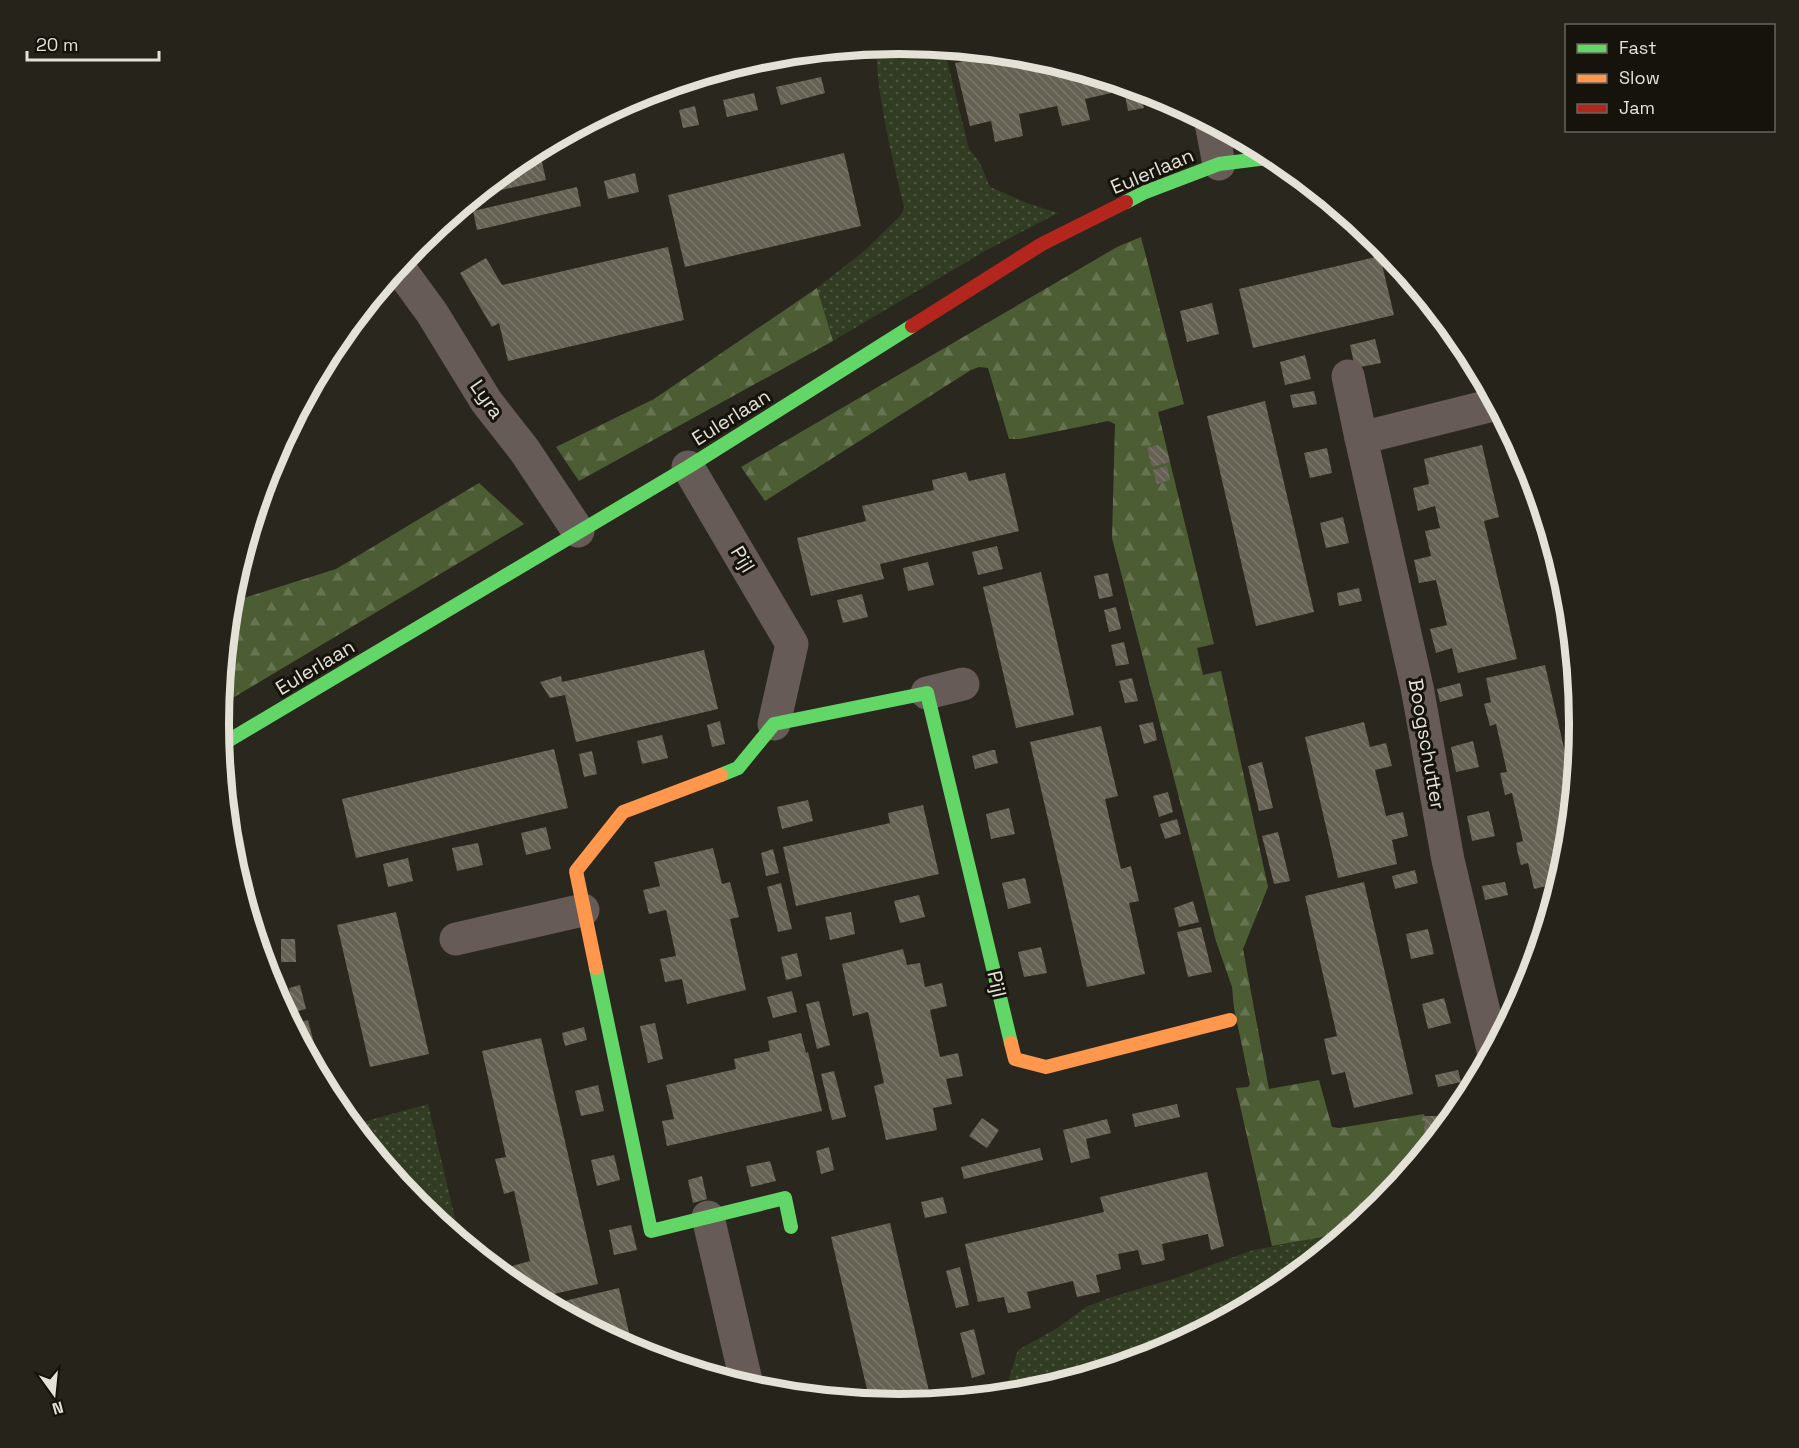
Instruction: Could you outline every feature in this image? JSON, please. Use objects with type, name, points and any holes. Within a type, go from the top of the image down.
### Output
[{"type":"street","points":[[1213,132],[1219,164]]},
{"type":"street","name":"Eulerlaan","points":[[230,740],[688,467],[1042,244],[1143,193],[1219,164],[1259,159]]},
{"type":"street","name":"Lyra","points":[[403,274],[432,313],[486,401],[525,451],[578,531]]},
{"type":"street","name":"Boogschutter","points":[[1348,376],[1415,677],[1448,860],[1490,1039]]},
{"type":"street","points":[[1361,438],[1489,406]]},
{"type":"street","name":"Pijl","points":[[688,467],[792,644],[774,724],[738,768],[623,812],[576,871],[651,1231],[785,1198],[791,1227]]},
{"type":"street","points":[[774,724],[963,684]]},
{"type":"street","name":"Pijl","points":[[927,693],[1015,1059],[1046,1067],[1230,1020]]},
{"type":"street","points":[[456,939],[583,910]]},
{"type":"street","points":[[708,1217],[745,1375]]},
{"type":"green space","points":[[876,55],[946,55],[969,149],[979,161],[990,187],[1058,213],[985,251],[833,341],[817,288],[863,252],[902,214],[904,207],[882,107]]},
{"type":"green space","points":[[1141,237],[1184,404],[1158,412],[1214,644],[1197,648],[1203,675],[1221,671],[1268,887],[1243,949],[1269,1089],[1319,1080],[1332,1127],[1339,1128],[1424,1114],[1430,1134],[1373,1198],[1332,1235],[1272,1246],[1236,1088],[1248,1087],[1250,1084],[1234,1008],[1232,987],[1216,941],[1112,538],[1115,424],[1108,421],[1020,439],[1009,439],[988,368],[979,367],[765,501],[741,467],[1117,247]]},
{"type":"green space","points":[[817,288],[833,341],[579,481],[556,447],[654,399]]},
{"type":"green space","points":[[479,483],[524,524],[230,700],[235,637],[241,599],[336,569]]},
{"type":"green space","points":[[428,1104],[457,1227],[396,1166],[361,1122]]},
{"type":"green space","points":[[1332,1236],[1272,1281],[1196,1325],[1115,1358],[1073,1371],[1007,1385],[1018,1350],[1056,1329],[1086,1307],[1253,1250]]},
{"type":"building","points":[[974,59],[1030,67],[1118,91],[1085,99],[1090,120],[1062,126],[1057,106],[1019,114],[1023,136],[995,142],[991,121],[970,126],[955,63]]},
{"type":"building","points":[[821,77],[825,93],[781,105],[776,87]]},
{"type":"building","points":[[754,93],[758,110],[727,117],[723,100]]},
{"type":"building","points":[[1125,94],[1142,100],[1144,108],[1128,111]]},
{"type":"building","points":[[695,106],[699,125],[683,128],[679,110]]},
{"type":"building","points":[[844,153],[861,226],[685,267],[668,195]]},
{"type":"building","points":[[541,158],[546,180],[492,192]]},
{"type":"building","points":[[635,173],[639,192],[608,199],[604,181]]},
{"type":"building","points":[[577,187],[581,206],[477,230],[473,211]]},
{"type":"building","points":[[668,247],[684,320],[508,361],[499,323],[492,327],[460,273],[486,258],[502,285]]},
{"type":"building","points":[[1379,256],[1394,315],[1253,348],[1239,289]]},
{"type":"building","points":[[1212,303],[1219,334],[1187,342],[1180,311]]},
{"type":"building","points":[[1375,339],[1381,363],[1355,368],[1350,345]]},
{"type":"building","points":[[1305,355],[1311,379],[1285,385],[1280,362]]},
{"type":"building","points":[[1314,391],[1317,404],[1293,408],[1290,395]]},
{"type":"building","points":[[1265,401],[1314,612],[1256,626],[1207,416]]},
{"type":"building","points":[[1158,445],[1167,452],[1170,462],[1152,467],[1147,448]]},
{"type":"building","points":[[1482,445],[1499,517],[1484,521],[1517,659],[1458,673],[1452,648],[1436,653],[1430,629],[1447,625],[1436,580],[1419,583],[1414,560],[1431,556],[1425,531],[1440,528],[1435,506],[1418,511],[1413,488],[1429,484],[1424,459]]},
{"type":"building","points":[[1327,448],[1332,473],[1310,478],[1304,453]]},
{"type":"building","points":[[1167,466],[1170,480],[1157,484],[1153,470]]},
{"type":"building","points":[[966,472],[969,481],[1005,473],[1019,531],[880,564],[884,579],[811,596],[797,538],[866,521],[862,506],[934,490],[932,480]]},
{"type":"building","points":[[1343,517],[1349,543],[1326,548],[1320,523]]},
{"type":"building","points":[[997,546],[1003,569],[978,575],[972,552]]},
{"type":"building","points":[[928,562],[934,585],[908,591],[903,568]]},
{"type":"building","points":[[1041,572],[1074,715],[1016,728],[983,587]]},
{"type":"building","points":[[1108,573],[1113,596],[1099,599],[1094,576]]},
{"type":"building","points":[[1359,588],[1362,601],[1339,606],[1337,593]]},
{"type":"building","points":[[862,594],[868,617],[843,623],[837,600]]},
{"type":"building","points":[[1116,607],[1121,629],[1109,632],[1104,610]]},
{"type":"building","points":[[1124,642],[1129,664],[1116,666],[1111,645]]},
{"type":"building","points":[[704,650],[718,709],[576,742],[565,695],[550,698],[540,682],[561,676],[562,682]]},
{"type":"building","points":[[1545,665],[1568,766],[1564,811],[1550,885],[1534,889],[1528,863],[1521,865],[1516,843],[1523,841],[1512,793],[1505,795],[1500,773],[1507,772],[1496,724],[1490,726],[1484,704],[1491,702],[1486,678]]},
{"type":"building","points":[[1132,678],[1138,701],[1125,703],[1119,681]]},
{"type":"building","points":[[1460,683],[1463,696],[1440,702],[1437,689]]},
{"type":"building","points":[[720,721],[725,744],[712,747],[707,725]]},
{"type":"building","points":[[1153,722],[1157,740],[1144,744],[1139,725]]},
{"type":"building","points":[[1364,722],[1370,747],[1386,743],[1392,766],[1375,770],[1386,816],[1403,812],[1408,836],[1392,840],[1397,864],[1338,878],[1305,737]]},
{"type":"building","points":[[1101,726],[1118,796],[1105,799],[1121,869],[1131,866],[1139,901],[1129,903],[1145,974],[1087,987],[1030,742]]},
{"type":"building","points":[[662,735],[668,758],[642,764],[637,741]]},
{"type":"building","points":[[1473,741],[1479,767],[1456,772],[1451,747]]},
{"type":"building","points":[[554,749],[568,808],[356,858],[342,799]]},
{"type":"building","points":[[995,750],[998,763],[975,769],[972,756]]},
{"type":"building","points":[[592,751],[597,774],[584,777],[579,754]]},
{"type":"building","points":[[1262,762],[1273,808],[1259,811],[1248,766]]},
{"type":"building","points":[[1168,792],[1173,812],[1159,817],[1153,796]]},
{"type":"building","points":[[808,800],[813,821],[782,829],[777,807]]},
{"type":"building","points":[[923,805],[939,874],[796,906],[783,847],[890,823],[888,813]]},
{"type":"building","points":[[1009,808],[1015,834],[991,839],[986,814]]},
{"type":"building","points":[[1489,811],[1495,836],[1472,841],[1467,816]]},
{"type":"building","points":[[1177,819],[1181,834],[1165,839],[1160,824]]},
{"type":"building","points":[[546,827],[551,849],[526,855],[521,833]]},
{"type":"building","points":[[1278,832],[1290,881],[1274,884],[1262,836]]},
{"type":"building","points":[[478,843],[483,865],[457,871],[452,848]]},
{"type":"building","points":[[713,848],[722,884],[730,882],[739,917],[730,919],[746,990],[687,1004],[682,979],[665,982],[660,959],[676,956],[666,910],[649,914],[643,890],[660,886],[654,862]]},
{"type":"building","points":[[773,849],[779,873],[766,876],[761,853]]},
{"type":"building","points":[[408,858],[413,881],[388,887],[383,864]]},
{"type":"building","points":[[1415,870],[1418,883],[1395,889],[1392,876]]},
{"type":"building","points":[[1025,878],[1031,903],[1008,909],[1002,883]]},
{"type":"building","points":[[1364,882],[1413,1094],[1354,1108],[1345,1072],[1332,1075],[1324,1039],[1337,1036],[1305,896]]},
{"type":"building","points":[[1505,882],[1508,895],[1485,900],[1482,886]]},
{"type":"building","points":[[781,883],[792,929],[778,932],[767,887]]},
{"type":"building","points":[[919,895],[925,917],[900,923],[894,901]]},
{"type":"building","points":[[1193,901],[1199,922],[1179,927],[1174,908]]},
{"type":"building","points":[[396,912],[429,1054],[370,1067],[337,925]]},
{"type":"building","points":[[851,912],[855,934],[830,940],[825,917]]},
{"type":"building","points":[[1201,927],[1212,972],[1188,977],[1177,932]]},
{"type":"building","points":[[1428,929],[1434,954],[1411,959],[1406,934]]},
{"type":"building","points":[[281,939],[295,939],[296,962],[281,962]]},
{"type":"building","points":[[1041,947],[1047,973],[1024,977],[1018,952]]},
{"type":"building","points":[[903,949],[907,965],[920,963],[925,987],[942,983],[947,1006],[930,1010],[940,1057],[958,1053],[963,1076],[946,1079],[952,1104],[933,1108],[937,1130],[886,1140],[874,1086],[884,1083],[868,1012],[853,1016],[842,964]]},
{"type":"building","points":[[797,953],[802,976],[786,980],[781,957]]},
{"type":"building","points":[[300,985],[306,1009],[295,1012],[289,988]]},
{"type":"building","points":[[792,991],[797,1012],[773,1018],[767,997]]},
{"type":"building","points":[[1444,998],[1451,1023],[1428,1029],[1422,1004]]},
{"type":"building","points":[[819,1001],[830,1045],[817,1049],[806,1004]]},
{"type":"building","points":[[308,1020],[314,1043],[311,1044],[300,1022]]},
{"type":"building","points":[[655,1023],[663,1059],[648,1063],[640,1026]]},
{"type":"building","points":[[584,1027],[587,1040],[565,1046],[562,1033]]},
{"type":"building","points":[[801,1033],[806,1053],[808,1052],[822,1111],[667,1146],[662,1121],[674,1119],[666,1085],[736,1069],[734,1059],[770,1051],[768,1041]]},
{"type":"building","points":[[541,1038],[598,1284],[549,1295],[513,1271],[512,1266],[530,1261],[514,1191],[504,1194],[495,1159],[506,1157],[482,1051]]},
{"type":"building","points":[[1458,1070],[1461,1082],[1438,1087],[1435,1075]]},
{"type":"building","points":[[834,1071],[846,1117],[832,1120],[821,1074]]},
{"type":"building","points":[[598,1085],[604,1111],[581,1116],[575,1091]]},
{"type":"building","points":[[1177,1104],[1180,1117],[1135,1127],[1132,1114]]},
{"type":"building","points":[[1425,1116],[1440,1116],[1431,1132],[1428,1136],[1424,1136]]},
{"type":"building","points":[[982,1118],[999,1130],[987,1148],[969,1136]]},
{"type":"building","points":[[1107,1119],[1111,1133],[1086,1139],[1090,1158],[1071,1163],[1063,1130]]},
{"type":"building","points":[[829,1147],[834,1170],[821,1174],[816,1151]]},
{"type":"building","points":[[1040,1148],[1043,1160],[964,1179],[961,1167]]},
{"type":"building","points":[[614,1155],[620,1180],[597,1186],[591,1160]]},
{"type":"building","points":[[770,1161],[776,1181],[751,1187],[746,1166]]},
{"type":"building","points":[[1207,1172],[1224,1246],[1211,1250],[1208,1234],[1162,1244],[1165,1260],[1154,1263],[1142,1265],[1138,1250],[1118,1254],[1121,1269],[1096,1275],[1100,1292],[1077,1297],[1073,1281],[1027,1292],[1031,1308],[1019,1311],[1008,1313],[1004,1297],[978,1302],[965,1244],[1104,1212],[1100,1197]]},
{"type":"building","points":[[702,1176],[707,1199],[693,1203],[688,1180]]},
{"type":"building","points":[[943,1197],[947,1213],[925,1218],[921,1202]]},
{"type":"building","points":[[890,1223],[929,1393],[868,1393],[831,1237]]},
{"type":"building","points":[[631,1225],[637,1250],[614,1255],[609,1230]]},
{"type":"building","points":[[960,1267],[969,1305],[956,1308],[946,1271]]},
{"type":"building","points":[[619,1288],[630,1337],[603,1325],[561,1302]]},
{"type":"building","points":[[974,1329],[985,1374],[972,1378],[960,1333]]},
{"type":"traffic: fast","points":[[1126,202],[1143,193],[1219,164],[1259,159]]},
{"type":"traffic: fast","points":[[230,740],[688,467],[912,326]]},
{"type":"traffic: fast","points":[[721,775],[738,768],[774,724],[927,693],[1011,1043]]},
{"type":"traffic: fast","points":[[596,968],[651,1231],[785,1198],[791,1227]]},
{"type":"traffic: slow","points":[[596,968],[576,871],[623,812],[721,775]]},
{"type":"traffic: slow","points":[[1011,1043],[1015,1059],[1046,1067],[1230,1020]]},
{"type":"traffic: jam","points":[[912,326],[1042,244],[1126,202]]}]
